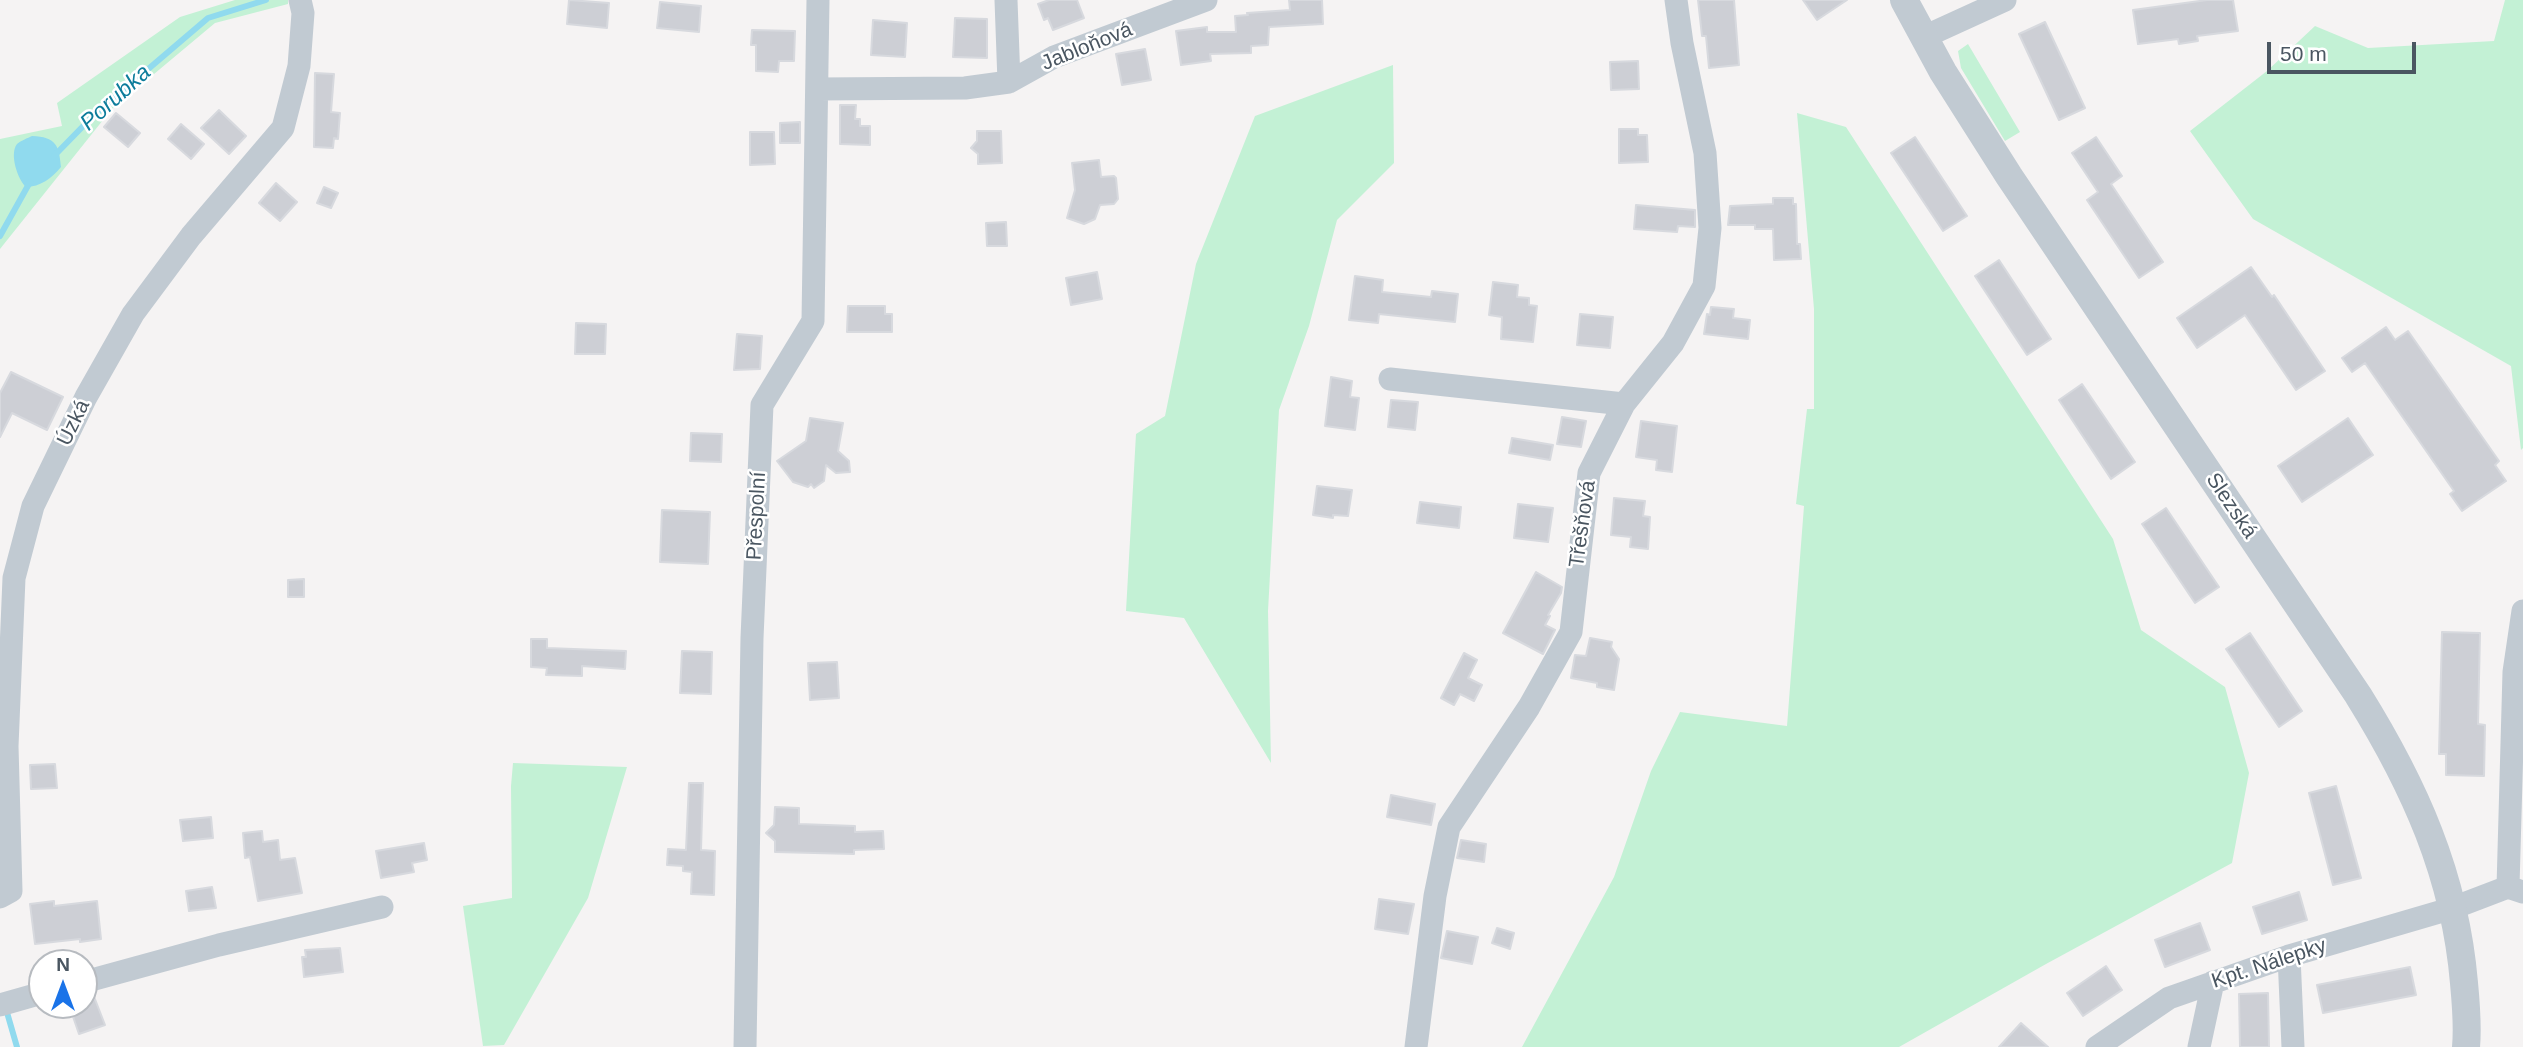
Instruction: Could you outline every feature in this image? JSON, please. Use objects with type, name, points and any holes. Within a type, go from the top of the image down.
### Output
[{"type":"street","name":"Úzká","points":[[0,897],[11,891],[6,747],[14,578],[33,506],[86,397],[133,314],[191,236],[283,128],[299,66],[303,13],[300,0]]},
{"type":"street","name":"Přespolní","points":[[745,1047],[752,638],[762,405],[813,321],[818,0]]},
{"type":"street","name":"Jabloňová","points":[[1006,0],[1009,82]]},
{"type":"street","name":"Jabloňová","points":[[818,89],[965,88],[1009,82],[1054,57],[1206,0]]},
{"type":"street","name":"Třešňová","points":[[1416,1047],[1436,896],[1449,827],[1529,707],[1571,632],[1589,473],[1624,404],[1673,343],[1704,286],[1710,228],[1705,153],[1682,43],[1676,0]]},
{"type":"street","name":"Slezská","points":[[1904,0],[2009,176],[2376,724],[2397,762],[2429,829],[2447,880],[2462,957],[2466,1047]]},
{"type":"street","points":[[1924,37],[2005,0]]},
{"type":"street","points":[[1390,379],[1624,404]]},
{"type":"street","points":[[2515,889],[2514,673],[2523,611]]},
{"type":"street","name":"Kpt. Nálepky","points":[[2097,1047],[2169,998],[2289,956],[2515,889]]},
{"type":"street","points":[[98,978],[219,945],[382,907]]},
{"type":"street","points":[[2289,956],[2293,1047]]},
{"type":"street","points":[[2199,1047],[2213,982]]},
{"type":"street","points":[[0,1005],[28,997]]},
{"type":"green space","points":[[235,0],[288,0],[288,4],[215,23],[111,110],[0,249],[0,139],[62,126],[57,103],[180,17]]},
{"type":"green space","points":[[2505,0],[2523,0],[2521,450],[2511,366],[2253,219],[2190,131],[2267,71],[2315,26],[2368,48],[2494,41]]},
{"type":"green space","points":[[1968,44],[2020,132],[2005,141],[1961,68],[1958,51]]},
{"type":"green space","points":[[1393,65],[1394,163],[1337,220],[1309,326],[1279,410],[1268,611],[1271,763],[1184,618],[1126,611],[1136,434],[1165,416],[1196,264],[1255,116]]},
{"type":"green space","points":[[1797,113],[1846,127],[2113,539],[2141,630],[2225,687],[2249,773],[2232,863],[1899,1047],[1522,1047],[1614,877],[1651,771],[1680,712],[1787,726],[1804,506],[1796,504],[1807,409],[1814,409],[1814,309]]},
{"type":"green space","points":[[513,763],[627,767],[588,898],[504,1045],[483,1046],[463,906],[512,898]]},
{"type":"water","points":[[32,136],[46,138],[55,144],[61,167],[45,181],[26,187],[18,173],[14,154],[17,144]]},
{"type":"building","points":[[569,0],[609,3],[607,28],[567,24]]},
{"type":"building","points":[[1049,0],[1077,0],[1084,18],[1053,30],[1048,18],[1044,20],[1038,4]]},
{"type":"building","points":[[1289,0],[1322,0],[1323,24],[1269,27],[1268,45],[1251,46],[1251,53],[1210,54],[1211,61],[1181,65],[1176,31],[1207,27],[1207,32],[1236,32],[1235,16],[1290,10]]},
{"type":"building","points":[[1698,0],[1734,0],[1739,65],[1709,68],[1706,36],[1702,36]]},
{"type":"building","points":[[1803,0],[1847,0],[1817,20]]},
{"type":"building","points":[[2207,0],[2233,0],[2238,31],[2197,36],[2198,41],[2179,44],[2178,39],[2138,44],[2133,10]]},
{"type":"building","points":[[660,2],[701,6],[699,32],[657,28]]},
{"type":"building","points":[[955,18],[987,19],[987,58],[953,57]]},
{"type":"building","points":[[873,20],[907,23],[905,57],[871,55]]},
{"type":"building","points":[[2045,22],[2085,108],[2059,120],[2019,34]]},
{"type":"building","points":[[752,30],[795,31],[794,61],[779,61],[778,72],[756,71],[756,45],[751,45]]},
{"type":"building","points":[[1145,49],[1151,80],[1122,85],[1116,54]]},
{"type":"building","points":[[1638,61],[1639,89],[1611,90],[1610,62]]},
{"type":"building","points":[[315,73],[334,74],[331,112],[340,113],[338,139],[334,138],[333,148],[314,147]]},
{"type":"building","points":[[840,105],[856,105],[855,119],[860,119],[860,126],[870,126],[870,145],[840,144]]},
{"type":"building","points":[[219,110],[246,136],[229,154],[201,128]]},
{"type":"building","points":[[116,113],[140,133],[128,147],[104,127]]},
{"type":"building","points":[[800,122],[800,143],[780,143],[780,123]]},
{"type":"building","points":[[181,124],[204,144],[191,159],[168,139]]},
{"type":"building","points":[[1619,129],[1638,129],[1638,135],[1647,135],[1648,162],[1619,163]]},
{"type":"building","points":[[977,131],[1001,131],[1002,163],[978,164],[978,154],[971,148],[977,141]]},
{"type":"building","points":[[750,132],[774,132],[775,164],[750,165]]},
{"type":"building","points":[[1915,137],[1967,216],[1943,231],[1891,153]]},
{"type":"building","points":[[2096,137],[2122,176],[2111,184],[2163,262],[2139,278],[2087,200],[2098,192],[2072,153]]},
{"type":"building","points":[[1099,160],[1101,177],[1116,178],[1118,199],[1114,204],[1100,205],[1095,219],[1084,224],[1067,218],[1075,190],[1072,163]]},
{"type":"building","points":[[276,183],[297,202],[280,221],[259,203]]},
{"type":"building","points":[[324,187],[338,193],[331,208],[317,203]]},
{"type":"building","points":[[1773,198],[1793,198],[1793,204],[1796,204],[1797,244],[1800,244],[1801,259],[1774,260],[1773,229],[1755,229],[1755,225],[1728,225],[1730,206],[1773,204]]},
{"type":"building","points":[[1636,205],[1695,210],[1695,227],[1678,226],[1677,232],[1634,229]]},
{"type":"building","points":[[1006,222],[1007,246],[987,246],[986,223]]},
{"type":"building","points":[[1999,260],[2051,339],[2027,355],[1975,276]]},
{"type":"building","points":[[2251,267],[2272,297],[2274,295],[2325,371],[2296,390],[2245,315],[2197,348],[2177,318]]},
{"type":"building","points":[[1097,272],[1102,299],[1071,305],[1066,278]]},
{"type":"building","points":[[1355,276],[1383,280],[1382,292],[1431,297],[1432,291],[1458,294],[1455,322],[1379,314],[1378,323],[1349,320]]},
{"type":"building","points":[[1493,282],[1518,285],[1517,297],[1529,298],[1529,305],[1537,306],[1533,342],[1501,339],[1502,317],[1489,315]]},
{"type":"building","points":[[848,306],[885,306],[885,314],[892,314],[892,332],[847,332]]},
{"type":"building","points":[[1711,307],[1734,309],[1733,318],[1750,320],[1748,339],[1704,334],[1707,314],[1710,315]]},
{"type":"building","points":[[1580,314],[1613,317],[1610,348],[1577,345]]},
{"type":"building","points":[[576,323],[606,324],[605,354],[575,354]]},
{"type":"building","points":[[2386,327],[2395,340],[2408,331],[2499,461],[2495,465],[2506,481],[2462,511],[2450,494],[2454,491],[2365,363],[2352,372],[2342,358]]},
{"type":"building","points":[[737,334],[762,336],[760,369],[734,370]]},
{"type":"building","points":[[11,372],[63,397],[47,430],[12,413],[0,437],[0,393]]},
{"type":"building","points":[[1331,377],[1352,381],[1350,397],[1359,398],[1355,430],[1325,426]]},
{"type":"building","points":[[2082,384],[2135,462],[2111,479],[2059,400]]},
{"type":"building","points":[[1391,400],[1418,402],[1415,430],[1388,427]]},
{"type":"building","points":[[1562,417],[1586,421],[1581,447],[1557,444]]},
{"type":"building","points":[[810,418],[843,423],[838,451],[849,461],[850,472],[836,473],[826,465],[824,481],[814,488],[811,484],[808,487],[793,482],[777,461],[806,441]]},
{"type":"building","points":[[2348,418],[2373,455],[2302,502],[2278,466]]},
{"type":"building","points":[[1641,421],[1677,426],[1672,472],[1656,470],[1657,460],[1636,457]]},
{"type":"building","points":[[691,433],[722,434],[721,462],[690,461]]},
{"type":"building","points":[[1512,438],[1553,445],[1550,460],[1509,453]]},
{"type":"building","points":[[1317,486],[1352,490],[1348,516],[1333,515],[1333,518],[1313,515]]},
{"type":"building","points":[[1614,498],[1645,501],[1643,516],[1650,517],[1648,549],[1630,547],[1631,537],[1611,535]]},
{"type":"building","points":[[1420,502],[1461,507],[1459,528],[1417,523]]},
{"type":"building","points":[[1518,504],[1553,508],[1548,542],[1514,538]]},
{"type":"building","points":[[2166,508],[2219,587],[2195,603],[2142,524]]},
{"type":"building","points":[[662,510],[710,512],[708,564],[660,562]]},
{"type":"building","points":[[1536,572],[1562,587],[1545,625],[1555,630],[1543,654],[1503,633]]},
{"type":"building","points":[[304,579],[304,597],[288,597],[288,580]]},
{"type":"building","points":[[2442,632],[2480,633],[2478,724],[2485,725],[2484,776],[2446,775],[2446,754],[2439,754]]},
{"type":"building","points":[[2250,633],[2302,711],[2279,727],[2226,649]]},
{"type":"building","points":[[1590,638],[1612,642],[1611,647],[1619,659],[1614,690],[1597,687],[1597,683],[1571,678],[1575,655],[1586,656]]},
{"type":"building","points":[[531,639],[547,639],[547,648],[626,651],[625,669],[582,666],[582,676],[546,675],[547,668],[531,667]]},
{"type":"building","points":[[682,651],[712,652],[711,694],[680,693]]},
{"type":"building","points":[[1464,653],[1477,660],[1468,678],[1482,685],[1474,701],[1460,694],[1454,705],[1441,698]]},
{"type":"building","points":[[837,662],[839,698],[810,700],[808,663]]},
{"type":"building","points":[[55,764],[57,788],[31,789],[30,765]]},
{"type":"building","points":[[689,783],[703,783],[701,850],[715,851],[714,895],[691,894],[692,872],[683,871],[683,866],[667,865],[668,849],[686,850]]},
{"type":"building","points":[[2336,786],[2361,878],[2333,885],[2309,793]]},
{"type":"building","points":[[1391,795],[1435,804],[1431,825],[1387,817]]},
{"type":"building","points":[[775,807],[799,808],[799,824],[855,826],[855,832],[883,831],[884,849],[854,850],[854,854],[775,852],[775,841],[766,833],[774,825]]},
{"type":"building","points":[[211,817],[213,838],[183,841],[180,820]]},
{"type":"building","points":[[262,831],[263,842],[278,840],[280,860],[295,858],[302,893],[258,901],[250,857],[245,858],[243,833]]},
{"type":"building","points":[[1461,840],[1486,844],[1484,862],[1457,858]]},
{"type":"building","points":[[424,843],[427,860],[412,863],[414,872],[381,878],[376,851]]},
{"type":"building","points":[[212,887],[216,908],[189,911],[186,891]]},
{"type":"building","points":[[2299,892],[2307,920],[2262,934],[2253,907]]},
{"type":"building","points":[[1379,899],[1414,904],[1408,934],[1375,929]]},
{"type":"building","points":[[54,901],[54,906],[97,901],[101,939],[35,944],[30,904]]},
{"type":"building","points":[[2200,923],[2210,950],[2165,967],[2155,940]]},
{"type":"building","points":[[1497,928],[1514,933],[1510,949],[1492,943]]},
{"type":"building","points":[[1447,931],[1478,937],[1472,964],[1441,958]]},
{"type":"building","points":[[340,948],[343,972],[304,977],[302,957],[306,957],[305,950]]},
{"type":"building","points":[[2106,966],[2122,990],[2083,1016],[2067,993]]},
{"type":"building","points":[[2410,967],[2416,995],[2323,1013],[2317,985]]},
{"type":"building","points":[[2268,993],[2269,1047],[2240,1047],[2239,994]]},
{"type":"building","points":[[98,1007],[105,1025],[79,1034],[74,1019],[98,1019]]},
{"type":"building","points":[[2021,1023],[2048,1047],[1999,1047]]},
{"type":"waterway","name":"Porubka","points":[[54,156],[92,117],[208,18],[266,0]]},
{"type":"waterway","name":"Porubka","points":[[0,236],[30,182]]},
{"type":"waterway","points":[[6,1009],[17,1047]]}]
